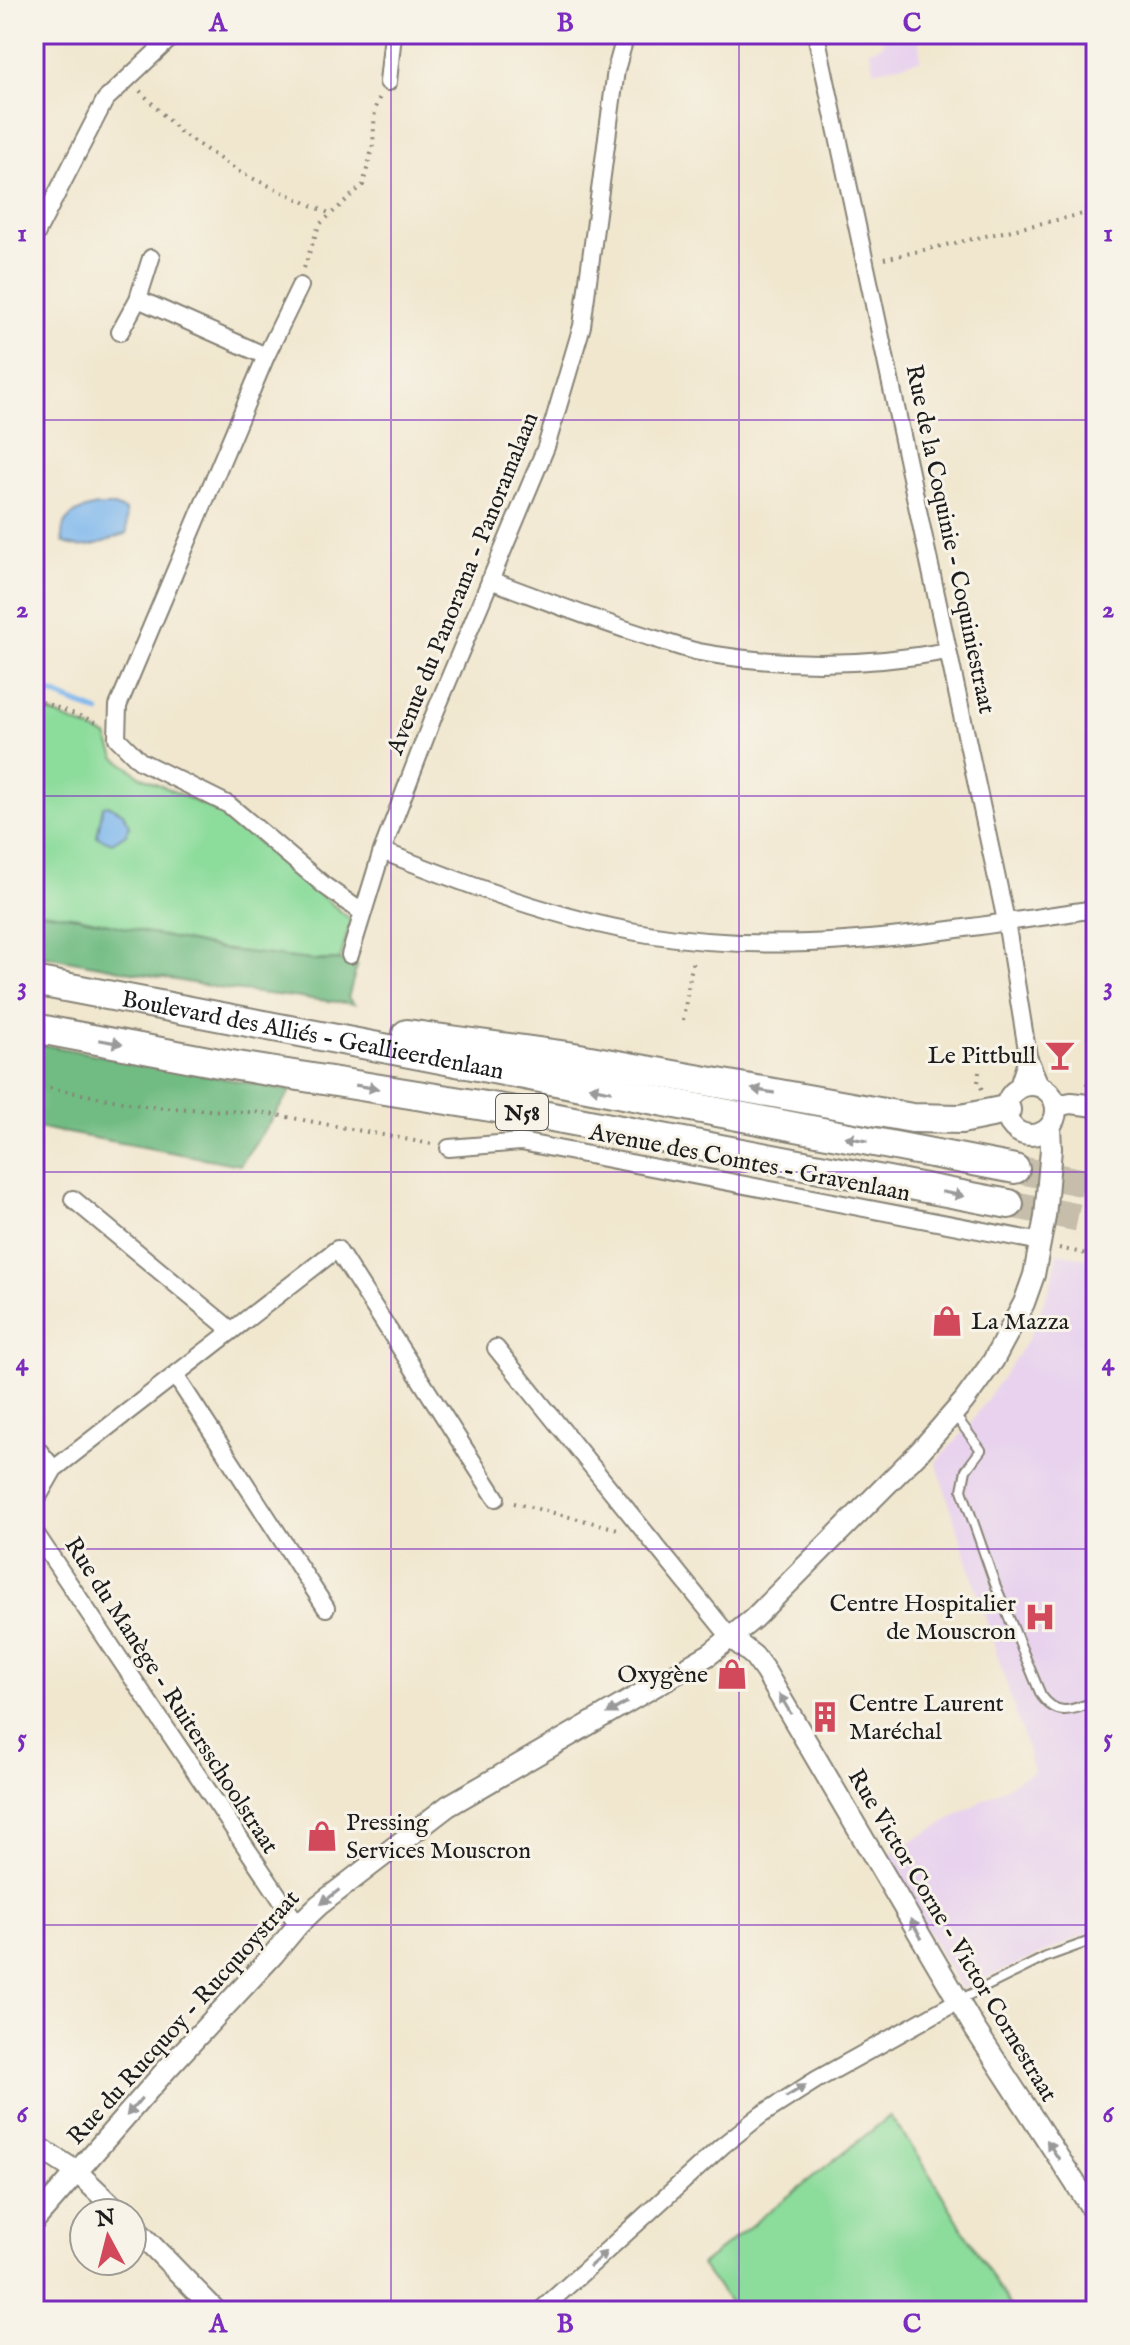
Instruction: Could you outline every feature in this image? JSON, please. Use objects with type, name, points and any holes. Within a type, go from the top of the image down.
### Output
[{"type":"highway","name":"Boulevard des Alliés - Geallieerdenlaan","points":[[34,981],[1015,1169]]},
{"type":"highway","name":"Boulevard des Alliés - Geallieerdenlaan","points":[[34,1028],[219,1063],[547,1116],[1009,1204]]},
{"type":"highway","points":[[288,1029],[372,1030],[521,1049],[912,1118],[961,1119],[1012,1099]]},
{"type":"street","points":[[34,238],[105,100],[175,34]]},
{"type":"street","points":[[388,82],[393,34]]},
{"type":"street","name":"Avenue du Panorama - Panoramalaan","points":[[350,955],[382,851],[434,715],[546,447],[582,326],[616,70],[626,34]]},
{"type":"street","name":"Rue de la Coquinie - Coquiniestraat","points":[[816,34],[1006,921],[1028,1056],[1041,1087],[1054,1098],[1056,1106]]},
{"type":"street","points":[[120,332],[138,299],[151,258]]},
{"type":"street","points":[[300,286],[266,356],[118,706],[117,738],[140,761],[229,805],[325,886],[363,913]]},
{"type":"street","points":[[138,299],[266,356]]},
{"type":"street","points":[[490,580],[625,630],[697,652],[771,661],[830,663],[906,659],[948,651]]},
{"type":"street","points":[[382,851],[468,885],[547,910],[650,934],[696,940],[833,942],[927,933],[1096,909]]},
{"type":"street","name":"Rue de la Coquinie - Coquiniestraat","points":[[1012,1099],[1028,1056]]},
{"type":"street","points":[[1041,1087],[1030,1085],[1012,1099],[1010,1125],[1023,1134],[1040,1131],[1055,1120],[1056,1106],[1071,1103],[1096,1106]]},
{"type":"street","points":[[729,1636],[753,1619],[953,1414],[993,1361],[1011,1329],[1034,1275],[1041,1242],[1048,1165],[1040,1131]]},
{"type":"street","name":"Avenue des Comtes - Gravenlaan","points":[[449,1148],[521,1142],[1041,1242]]},
{"type":"street","points":[[73,1199],[231,1330]]},
{"type":"street","points":[[34,1504],[54,1469],[337,1249],[496,1498]]},
{"type":"street","name":"Rue Victor Corne - Victor Cornestraat","points":[[496,1348],[729,1636],[754,1656],[765,1671],[958,2001],[1096,2215]]},
{"type":"street","points":[[175,1375],[326,1608]]},
{"type":"street","points":[[34,1445],[54,1469]]},
{"type":"street","name":"Rue du Manège - Ruitersschoolstraat","points":[[34,1531],[298,1925]]},
{"type":"street","name":"Rue du Rucquoy - Rucquoystraat","points":[[35,2214],[77,2172],[298,1925],[440,1811],[693,1664],[729,1636]]},
{"type":"street","points":[[540,2311],[722,2146],[761,2115],[806,2085],[958,2001]]},
{"type":"street","points":[[34,2144],[77,2172],[103,2197]]},
{"type":"street","points":[[148,2241],[216,2311]]},
{"type":"lane","points":[[953,1414],[981,1450],[966,1470],[962,1490],[995,1584],[1041,1695],[1049,1707],[1063,1711],[1096,1701]]},
{"type":"lane","points":[[958,2001],[1046,1957],[1096,1939]]},
{"type":"path","points":[[127,78],[180,132],[241,173],[331,214]]},
{"type":"path","points":[[300,286],[319,225],[363,185],[373,145],[375,108],[388,82]]},
{"type":"path","points":[[866,263],[1096,211]]},
{"type":"path","points":[[34,699],[82,719],[117,728]]},
{"type":"path","points":[[683,1020],[696,940]]},
{"type":"path","points":[[34,1085],[150,1107],[266,1113],[449,1148]]},
{"type":"path","points":[[1041,1242],[1096,1256]]},
{"type":"path","points":[[496,1498],[647,1536]]},
{"type":"shaded area","points":[[881,34],[918,34],[921,60],[874,71],[869,50],[883,45]]},
{"type":"shaded area","name":"Centre Hospitalier de Mouscron","points":[[1058,1253],[1096,1260],[1096,1930],[961,1989],[884,1857],[1034,1771],[936,1462],[968,1427],[1029,1338],[1050,1287]]},
{"type":"green space","points":[[34,706],[107,736],[115,757],[140,776],[225,815],[351,920],[340,960],[302,960],[226,950],[34,911]]},
{"type":"green space","points":[[34,911],[78,917],[221,949],[318,961],[340,960],[357,966],[348,998],[354,1004],[224,989],[34,954]]},
{"type":"green space","points":[[34,1043],[291,1091],[240,1165],[34,1127]]},
{"type":"green space","points":[[890,2116],[919,2157],[1013,2311],[736,2311],[701,2265]]},
{"type":"water","points":[[114,506],[126,511],[127,533],[87,546],[63,542],[66,521],[83,510]]},
{"type":"water","points":[[108,805],[123,813],[129,825],[126,834],[112,843],[97,837],[103,806]]},
{"type":"waterway","points":[[34,686],[98,712]]},
{"type":"tunnel","points":[[1015,1169],[1096,1185]]},
{"type":"tunnel","points":[[1009,1204],[1096,1221]]},
{"type":"place","name":"Le Pittbull","points":[[1060,1055]]},
{"type":"place","name":"La Mazza","points":[[947,1321]]},
{"type":"place","name":"Centre Hospitalier de Mouscron","points":[[1040,1617]]},
{"type":"place","name":"Oxygène","points":[[732,1674]]},
{"type":"place","name":"Centre Laurent Maréchal","points":[[825,1717]]},
{"type":"place","name":"Pressing Services Mouscron","points":[[322,1836]]}]
